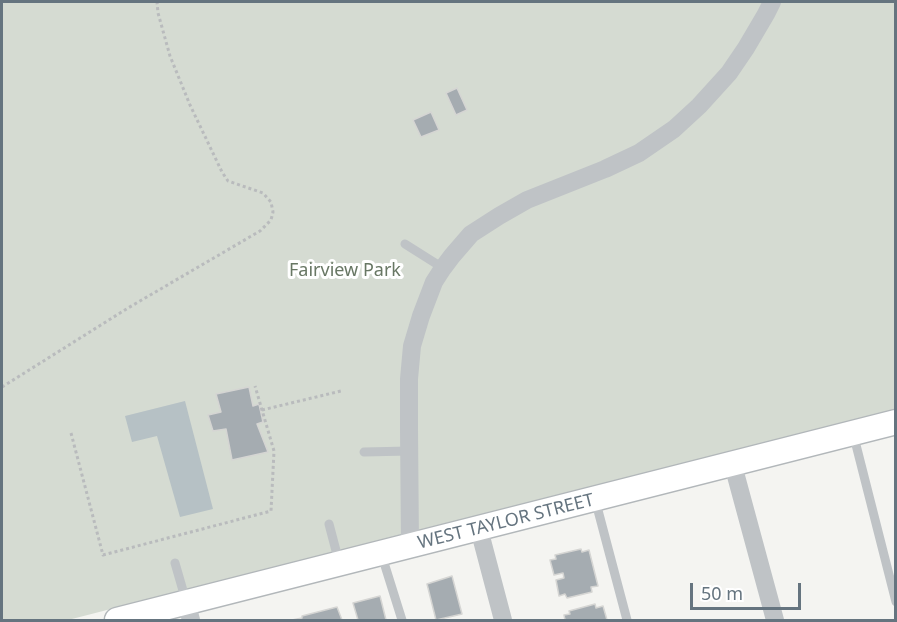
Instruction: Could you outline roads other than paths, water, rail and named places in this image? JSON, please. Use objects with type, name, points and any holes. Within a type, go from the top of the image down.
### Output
[{"type":"main road","name":"WEST TAYLOR STREET","points":[[117,621],[188,611],[339,563],[734,465],[896,422]]},
{"type":"street","points":[[410,546],[409,452],[412,346],[434,282],[443,268],[471,234],[499,216],[527,200],[639,153],[674,129],[729,73],[772,2]]},
{"type":"street","points":[[734,465],[775,621]]},
{"type":"street","points":[[479,529],[503,621]]},
{"type":"lane","points":[[405,244],[443,268]]},
{"type":"lane","points":[[853,433],[896,602]]},
{"type":"lane","points":[[364,452],[409,452]]},
{"type":"lane","points":[[595,499],[627,621]]},
{"type":"lane","points":[[329,524],[339,563]]},
{"type":"lane","points":[[381,553],[402,621]]},
{"type":"lane","points":[[175,563],[188,611]]},
{"type":"park label","name":"Fairview Park","points":[[345,271]]}]
